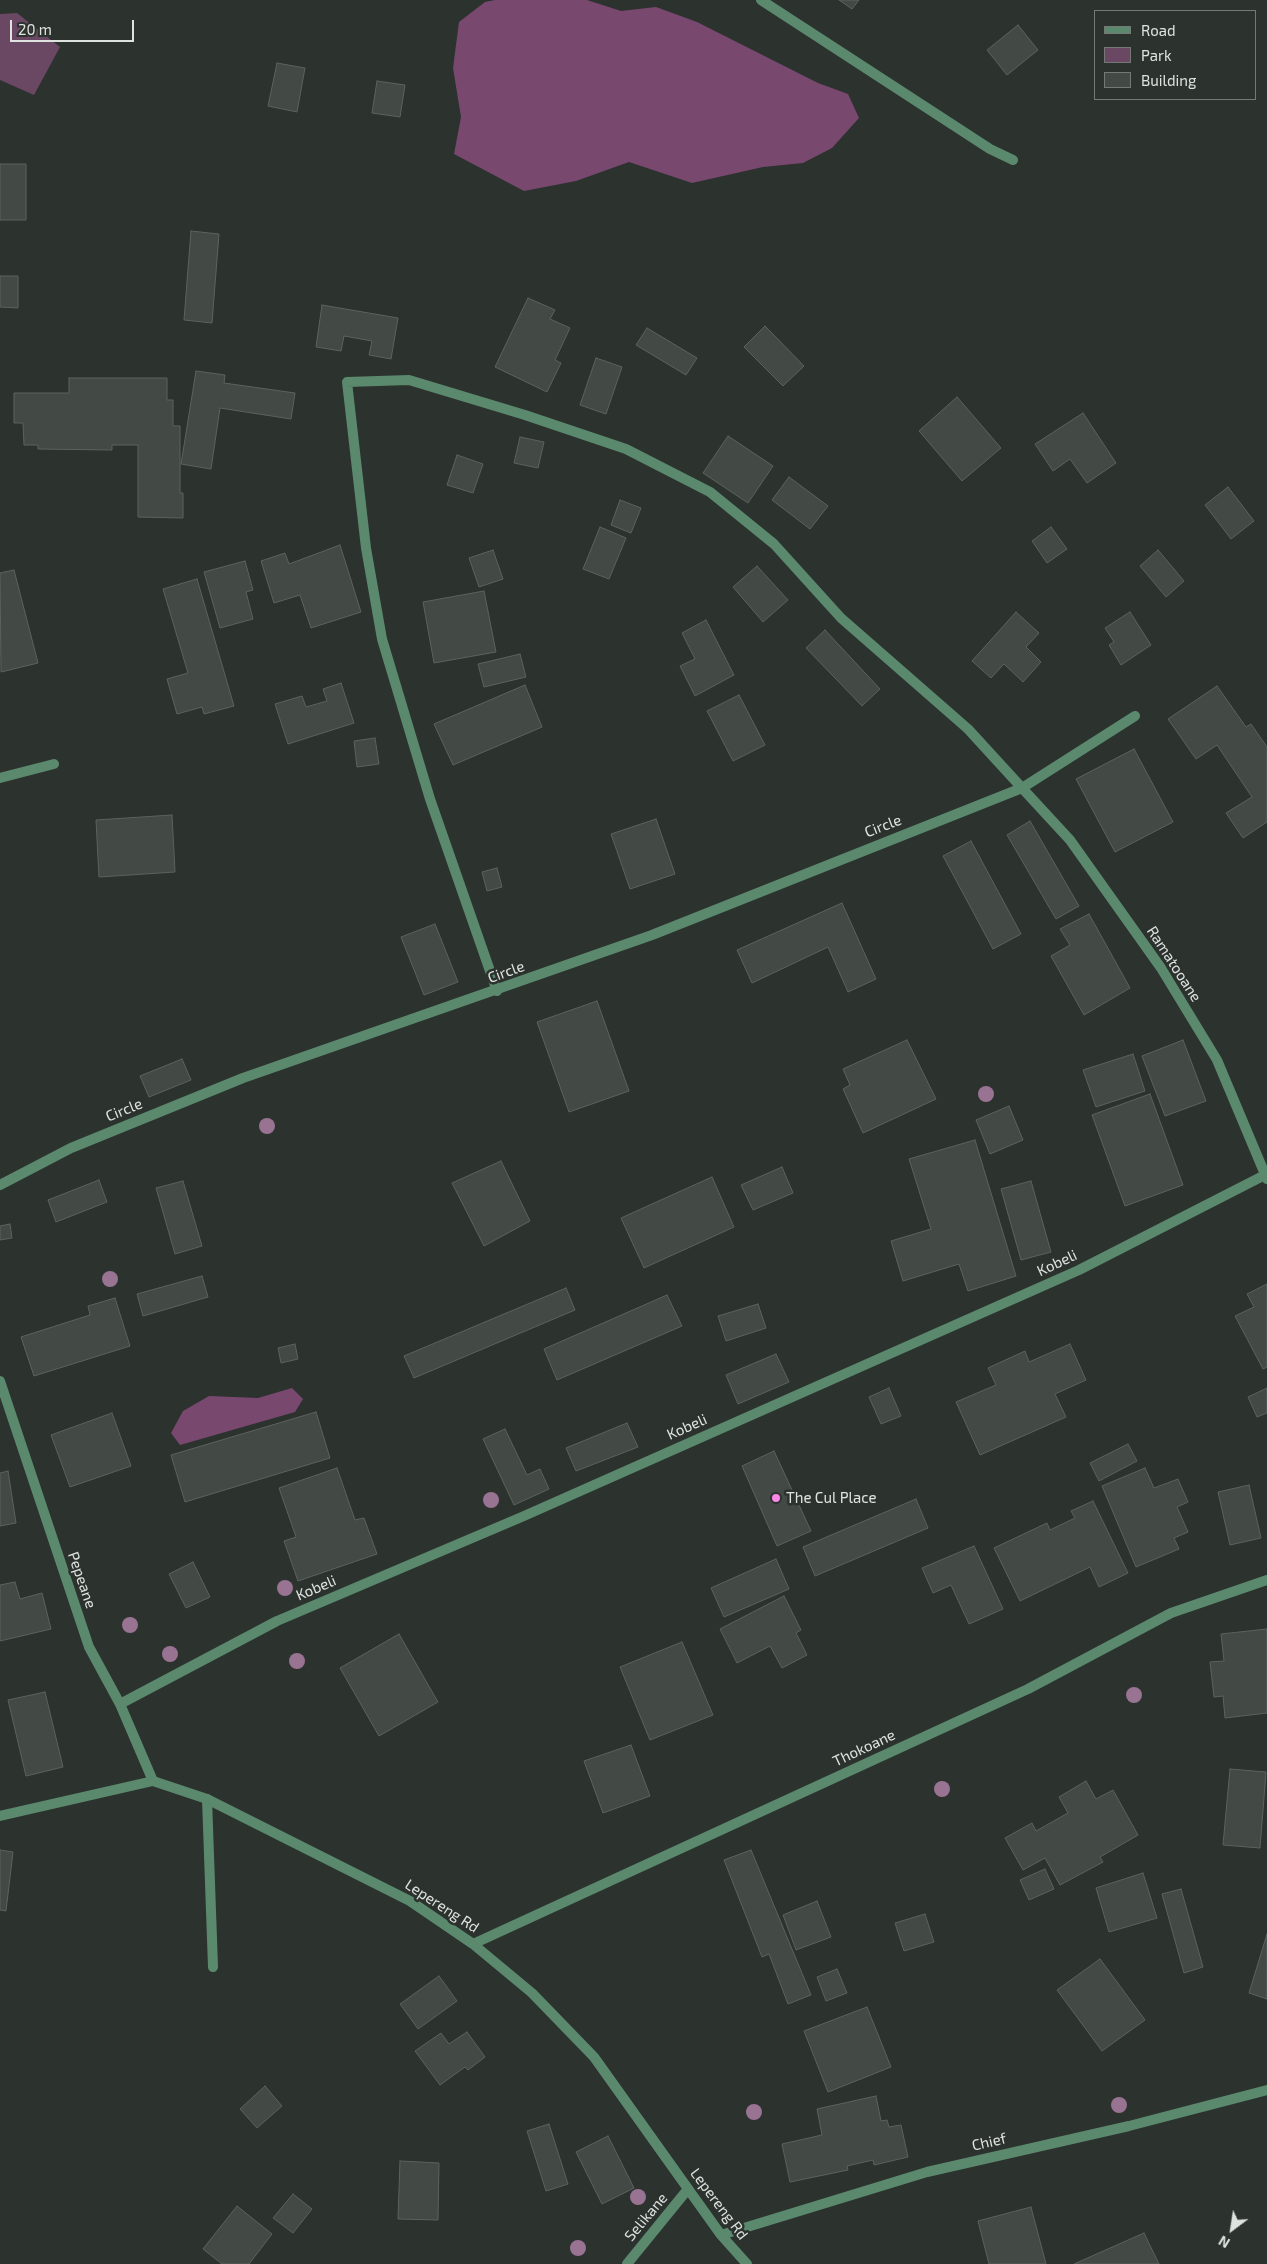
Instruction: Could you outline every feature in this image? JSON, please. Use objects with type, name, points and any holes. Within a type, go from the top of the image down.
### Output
[{"type":"street","points":[[761,0],[990,149],[1013,160]]},
{"type":"street","name":"Ramatooane","points":[[497,991],[430,799],[382,639],[366,548],[347,382],[409,380],[626,449],[710,492],[774,544],[841,618],[968,729],[1070,840],[1161,968],[1217,1060],[1266,1177]]},
{"type":"street","name":"Circle","points":[[0,1185],[71,1148],[243,1078],[497,991],[652,935],[1022,788],[1135,716]]},
{"type":"street","points":[[0,778],[54,764]]},
{"type":"street","name":"Kobeli","points":[[120,1704],[277,1621],[524,1516],[1079,1270],[1266,1177]]},
{"type":"street","name":"Pepeane","points":[[0,1381],[89,1647],[120,1704],[153,1781]]},
{"type":"street","name":"Thokoane","points":[[473,1944],[1028,1689],[1171,1613],[1267,1580]]},
{"type":"street","points":[[0,1816],[153,1781]]},
{"type":"street","name":"Lepereng Rd","points":[[153,1781],[208,1799],[410,1901],[473,1944],[532,1993],[594,2058],[721,2235],[747,2264]]},
{"type":"street","points":[[208,1799],[213,1967]]},
{"type":"street","name":"Chief","points":[[721,2235],[927,2172],[1129,2126],[1267,2090]]},
{"type":"street","name":"Selikane","points":[[627,2264],[688,2189]]},
{"type":"green space","points":[[17,13],[60,47],[34,95],[0,80],[0,14]]},
{"type":"shaded area","points":[[495,0],[587,0],[621,11],[656,7],[697,22],[818,83],[848,94],[859,118],[832,148],[803,163],[763,167],[692,183],[629,162],[576,181],[524,191],[454,154],[461,117],[453,68],[459,22],[485,2]]},
{"type":"shaded area","points":[[292,1388],[303,1399],[295,1412],[180,1445],[171,1433],[183,1411],[209,1396],[258,1398]]},
{"type":"building","points":[[839,0],[859,0],[852,9]]},
{"type":"building","points":[[1018,25],[1038,50],[1007,75],[987,50]]},
{"type":"building","points":[[277,63],[305,68],[297,112],[268,106]]},
{"type":"building","points":[[377,81],[405,85],[400,117],[372,113]]},
{"type":"building","points":[[0,164],[26,164],[26,220],[0,220]]},
{"type":"building","points":[[191,231],[219,234],[212,323],[184,320]]},
{"type":"building","points":[[0,276],[18,276],[18,308],[0,307]]},
{"type":"building","points":[[528,298],[555,310],[550,319],[570,328],[555,360],[561,363],[547,392],[495,367]]},
{"type":"building","points":[[322,305],[398,318],[391,359],[369,355],[372,341],[344,336],[341,351],[316,347]]},
{"type":"building","points":[[765,326],[804,366],[783,386],[744,347]]},
{"type":"building","points":[[647,328],[697,358],[686,375],[636,345]]},
{"type":"building","points":[[596,358],[622,367],[606,414],[580,405]]},
{"type":"building","points":[[196,371],[225,375],[224,383],[295,393],[291,419],[220,408],[211,469],[181,464]]},
{"type":"building","points":[[69,378],[167,378],[167,400],[173,400],[173,426],[180,426],[180,493],[183,493],[183,518],[138,517],[138,445],[112,445],[112,450],[38,449],[38,445],[24,445],[23,423],[14,423],[14,393],[69,393]]},
{"type":"building","points":[[957,397],[1001,448],[962,481],[919,431]]},
{"type":"building","points":[[1083,413],[1116,463],[1087,483],[1070,459],[1053,471],[1035,444]]},
{"type":"building","points":[[728,436],[773,466],[748,503],[703,473]]},
{"type":"building","points":[[520,437],[544,442],[538,468],[514,463]]},
{"type":"building","points":[[457,455],[483,464],[473,493],[447,485]]},
{"type":"building","points":[[789,477],[828,506],[810,529],[772,500]]},
{"type":"building","points":[[1228,487],[1254,521],[1231,539],[1205,505]]},
{"type":"building","points":[[620,500],[641,508],[631,533],[611,525]]},
{"type":"building","points":[[600,527],[626,538],[609,579],[583,569]]},
{"type":"building","points":[[1051,527],[1067,549],[1047,563],[1032,541]]},
{"type":"building","points":[[340,545],[361,612],[311,628],[300,595],[274,603],[261,561],[285,553],[289,564]]},
{"type":"building","points":[[493,550],[503,579],[479,587],[469,558]]},
{"type":"building","points":[[1158,550],[1184,581],[1166,597],[1140,566]]},
{"type":"building","points":[[245,561],[253,590],[246,592],[253,619],[220,628],[204,572]]},
{"type":"building","points":[[757,566],[788,600],[763,622],[733,587]]},
{"type":"building","points":[[14,570],[38,663],[1,672],[0,573]]},
{"type":"building","points":[[197,579],[234,706],[204,714],[202,707],[177,714],[167,679],[188,673],[163,589]]},
{"type":"building","points":[[484,591],[496,652],[434,663],[423,602]]},
{"type":"building","points":[[1016,612],[1039,633],[1026,647],[1041,662],[1023,682],[1004,664],[991,678],[972,661]]},
{"type":"building","points":[[1130,612],[1151,645],[1121,665],[1109,645],[1114,642],[1105,628]]},
{"type":"building","points":[[706,620],[734,675],[695,696],[680,666],[695,659],[682,633]]},
{"type":"building","points":[[825,630],[880,689],[862,706],[806,648]]},
{"type":"building","points":[[520,654],[526,677],[484,687],[478,664]]},
{"type":"building","points":[[341,683],[354,723],[288,744],[275,704],[302,696],[306,707],[327,701],[323,689]]},
{"type":"building","points":[[525,685],[542,727],[453,765],[434,724]]},
{"type":"building","points":[[1217,686],[1246,727],[1251,724],[1267,747],[1267,822],[1243,838],[1226,813],[1252,797],[1217,745],[1196,759],[1168,719]]},
{"type":"building","points":[[739,695],[765,745],[733,761],[707,711]]},
{"type":"building","points":[[375,738],[379,764],[357,767],[354,741]]},
{"type":"building","points":[[1134,749],[1173,822],[1115,852],[1076,779]]},
{"type":"building","points":[[172,815],[175,872],[99,877],[96,820]]},
{"type":"building","points":[[656,819],[675,874],[630,889],[611,834]]},
{"type":"building","points":[[1030,821],[1079,906],[1056,919],[1007,835]]},
{"type":"building","points":[[971,841],[1021,934],[993,949],[943,856]]},
{"type":"building","points":[[497,868],[502,887],[487,891],[482,872]]},
{"type":"building","points":[[842,903],[876,979],[848,992],[828,947],[752,983],[737,950]]},
{"type":"building","points":[[1089,914],[1130,988],[1084,1015],[1051,956],[1070,945],[1060,929]]},
{"type":"building","points":[[435,924],[458,982],[424,995],[401,937]]},
{"type":"building","points":[[597,1001],[629,1091],[569,1112],[537,1022]]},
{"type":"building","points":[[907,1040],[936,1099],[863,1133],[843,1089],[850,1085],[843,1069]]},
{"type":"building","points":[[1183,1040],[1206,1101],[1165,1116],[1142,1056]]},
{"type":"building","points":[[1133,1054],[1145,1091],[1096,1107],[1083,1070]]},
{"type":"building","points":[[182,1059],[191,1080],[149,1097],[140,1076]]},
{"type":"building","points":[[1150,1094],[1183,1185],[1125,1206],[1092,1115]]},
{"type":"building","points":[[1009,1106],[1023,1140],[990,1154],[976,1120]]},
{"type":"building","points":[[975,1140],[1016,1276],[968,1291],[959,1264],[903,1281],[891,1241],[931,1229],[909,1159]]},
{"type":"building","points":[[501,1161],[530,1221],[484,1246],[452,1183]]},
{"type":"building","points":[[782,1167],[793,1193],[753,1210],[741,1185]]},
{"type":"building","points":[[712,1177],[734,1227],[644,1268],[621,1218]]},
{"type":"building","points":[[99,1180],[107,1202],[56,1222],[48,1200]]},
{"type":"building","points":[[183,1181],[202,1246],[175,1254],[156,1188]]},
{"type":"building","points":[[1031,1181],[1051,1252],[1021,1260],[1001,1189]]},
{"type":"building","points":[[10,1224],[12,1238],[0,1240],[0,1226]]},
{"type":"building","points":[[202,1276],[208,1297],[143,1316],[137,1294]]},
{"type":"building","points":[[1267,1284],[1267,1367],[1263,1369],[1235,1316],[1254,1307],[1247,1294]]},
{"type":"building","points":[[566,1288],[575,1310],[414,1378],[404,1356]]},
{"type":"building","points":[[667,1295],[682,1326],[557,1380],[544,1349]]},
{"type":"building","points":[[115,1298],[130,1346],[34,1376],[21,1337],[90,1315],[88,1306]]},
{"type":"building","points":[[758,1304],[766,1328],[726,1341],[718,1316]]},
{"type":"building","points":[[295,1344],[298,1359],[281,1363],[278,1348]]},
{"type":"building","points":[[1070,1344],[1086,1380],[1055,1394],[1066,1417],[980,1455],[956,1402],[996,1385],[988,1368],[1025,1351],[1029,1362]]},
{"type":"building","points":[[776,1354],[789,1382],[738,1404],[726,1375]]},
{"type":"building","points":[[889,1388],[901,1416],[881,1424],[869,1397]]},
{"type":"building","points":[[1267,1388],[1267,1413],[1257,1417],[1248,1397]]},
{"type":"building","points":[[316,1412],[330,1458],[185,1502],[171,1455]]},
{"type":"building","points":[[112,1413],[131,1466],[70,1487],[51,1435]]},
{"type":"building","points":[[627,1423],[638,1447],[576,1471],[566,1448]]},
{"type":"building","points":[[505,1429],[527,1475],[540,1469],[549,1489],[514,1505],[483,1439]]},
{"type":"building","points":[[1128,1444],[1137,1461],[1099,1481],[1090,1463]]},
{"type":"building","name":"The Cul Place","points":[[774,1451],[811,1531],[777,1546],[742,1466]]},
{"type":"building","points":[[337,1468],[355,1520],[364,1518],[377,1554],[298,1581],[284,1541],[296,1537],[279,1488]]},
{"type":"building","points":[[1145,1468],[1154,1488],[1178,1479],[1188,1502],[1177,1507],[1188,1532],[1174,1538],[1179,1549],[1136,1567],[1102,1486]]},
{"type":"building","points":[[8,1471],[16,1523],[0,1526],[0,1473]]},
{"type":"building","points":[[1249,1485],[1261,1538],[1230,1545],[1218,1492]]},
{"type":"building","points":[[916,1499],[928,1528],[815,1576],[803,1547]]},
{"type":"building","points":[[1093,1501],[1128,1573],[1099,1587],[1090,1567],[1020,1601],[994,1548],[1047,1523],[1050,1530],[1075,1518],[1071,1511]]},
{"type":"building","points":[[974,1546],[1003,1609],[969,1624],[951,1585],[933,1593],[922,1568]]},
{"type":"building","points":[[776,1559],[789,1589],[724,1617],[711,1588]]},
{"type":"building","points":[[193,1562],[210,1597],[186,1608],[169,1574]]},
{"type":"building","points":[[15,1582],[20,1599],[42,1593],[51,1629],[0,1641],[0,1585]]},
{"type":"building","points":[[784,1596],[801,1630],[796,1633],[807,1655],[782,1668],[770,1646],[737,1663],[720,1629]]},
{"type":"building","points":[[1267,1629],[1267,1713],[1225,1718],[1223,1696],[1214,1697],[1210,1662],[1224,1661],[1221,1634]]},
{"type":"building","points":[[399,1634],[438,1702],[379,1736],[340,1668]]},
{"type":"building","points":[[682,1642],[713,1715],[650,1740],[620,1667]]},
{"type":"building","points":[[45,1692],[63,1767],[26,1776],[8,1700]]},
{"type":"building","points":[[631,1745],[650,1796],[603,1813],[584,1761]]},
{"type":"building","points":[[1230,1769],[1266,1772],[1260,1848],[1223,1845]]},
{"type":"building","points":[[1086,1781],[1096,1799],[1113,1790],[1138,1835],[1100,1857],[1103,1862],[1060,1885],[1045,1858],[1023,1870],[1005,1838],[1032,1823],[1036,1831],[1068,1813],[1059,1797]]},
{"type":"building","points":[[0,1850],[13,1852],[6,1911],[0,1910]]},
{"type":"building","points":[[751,1850],[811,1995],[788,2004],[769,1954],[762,1957],[724,1860]]},
{"type":"building","points":[[1045,1869],[1054,1889],[1029,1900],[1020,1880]]},
{"type":"building","points":[[1143,1873],[1157,1918],[1109,1932],[1096,1888]]},
{"type":"building","points":[[1181,1889],[1203,1967],[1184,1973],[1162,1894]]},
{"type":"building","points":[[817,1901],[831,1937],[796,1950],[783,1915]]},
{"type":"building","points":[[925,1914],[934,1942],[904,1951],[895,1923]]},
{"type":"building","points":[[1267,1934],[1267,1999],[1249,1993]]},
{"type":"building","points":[[1100,1959],[1145,2020],[1102,2051],[1057,1990]]},
{"type":"building","points":[[837,1969],[847,1993],[826,2001],[817,1977]]},
{"type":"building","points":[[439,1976],[457,2001],[418,2029],[400,2004]]},
{"type":"building","points":[[867,2007],[891,2067],[828,2092],[804,2031]]},
{"type":"building","points":[[467,2032],[485,2057],[468,2070],[465,2067],[440,2085],[415,2051],[441,2033],[449,2044]]},
{"type":"building","points":[[265,2086],[282,2106],[257,2128],[240,2109]]},
{"type":"building","points":[[876,2096],[881,2121],[887,2120],[889,2127],[901,2125],[908,2157],[874,2165],[873,2160],[847,2166],[848,2170],[790,2182],[782,2144],[822,2135],[817,2109]]},
{"type":"building","points":[[549,2124],[568,2184],[546,2191],[527,2131]]},
{"type":"building","points":[[608,2136],[634,2188],[602,2204],[576,2152]]},
{"type":"building","points":[[400,2161],[439,2163],[438,2220],[398,2219]]},
{"type":"building","points":[[293,2194],[312,2209],[293,2233],[273,2218]]},
{"type":"building","points":[[237,2206],[272,2234],[249,2264],[222,2264],[203,2249]]},
{"type":"building","points":[[1031,2207],[1046,2264],[989,2264],[978,2221]]},
{"type":"building","points":[[1144,2233],[1159,2264],[1074,2264]]},
{"type":"place","name":"The Cul Place","points":[[776,1498]]}]
